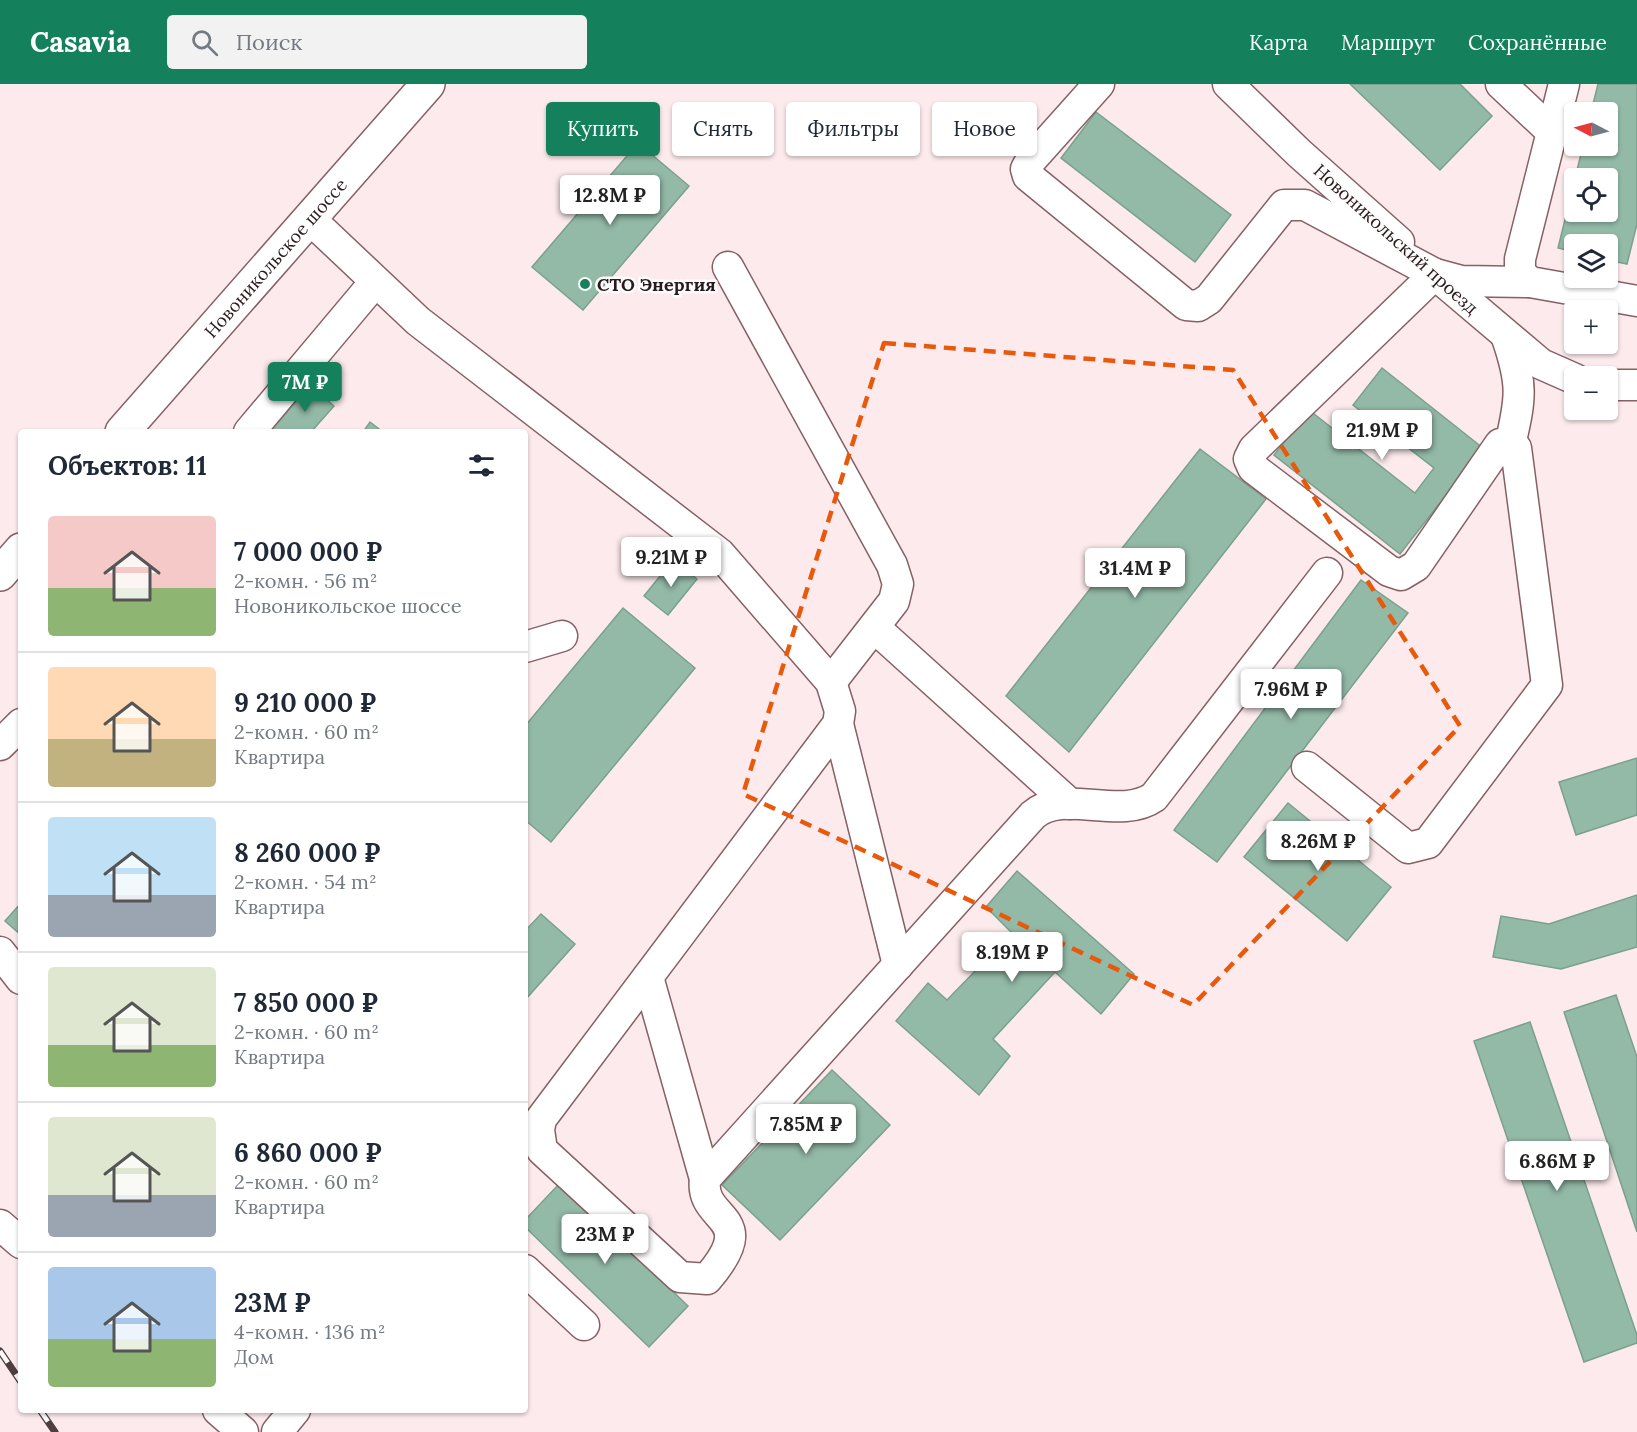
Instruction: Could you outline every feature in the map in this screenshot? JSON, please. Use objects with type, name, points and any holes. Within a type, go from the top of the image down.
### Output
[{"type":"highway","name":"Новоникольское шоссе","points":[[126,429],[428,84]]},
{"type":"highway","points":[[0,574],[18,553]]},
{"type":"lane","points":[[1098,84],[1031,160],[1026,169],[1028,176],[1186,305],[1198,306],[1209,299],[1284,206],[1305,205],[1435,274],[1461,281],[1530,282],[1637,302]]},
{"type":"lane","name":"Новоникольский проезд","points":[[1228,84],[1299,153],[1507,338],[1541,364],[1564,374]]},
{"type":"lane","points":[[1501,84],[1552,132]]},
{"type":"lane","points":[[1530,282],[1520,273],[1520,259],[1564,84]]},
{"type":"lane","points":[[311,220],[418,321],[720,554],[831,682],[838,700],[838,724],[898,965]]},
{"type":"lane","points":[[728,267],[892,565],[898,584],[894,601],[831,682]]},
{"type":"lane","points":[[1306,767],[1408,848],[1428,843],[1547,685],[1547,670],[1516,448],[1500,444],[1416,566],[1401,576],[1389,571],[1253,468],[1249,459],[1254,449],[1278,425],[1435,274]]},
{"type":"lane","points":[[252,429],[375,282]]},
{"type":"lane","points":[[1507,338],[1519,373],[1519,407],[1510,445]]},
{"type":"lane","points":[[1618,385],[1637,385]]},
{"type":"lane","points":[[705,1179],[1040,809],[1070,804],[1132,807],[1143,805],[1154,797],[1327,573]]},
{"type":"lane","points":[[875,628],[1070,804]]},
{"type":"lane","points":[[528,646],[562,636]]},
{"type":"lane","points":[[648,977],[705,1179],[704,1190],[707,1199],[728,1223],[730,1239],[725,1258],[707,1279],[695,1280],[680,1277],[534,1149],[541,1119],[838,724]]},
{"type":"lane","points":[[0,745],[18,727]]},
{"type":"lane","points":[[0,952],[18,975]]},
{"type":"lane","points":[[0,1225],[18,1240]]},
{"type":"lane","points":[[528,1273],[584,1325]]},
{"type":"lane","points":[[221,1413],[243,1432]]},
{"type":"lane","points":[[277,1432],[293,1413]]},
{"type":"highlighted area","points":[[884,343],[1233,370],[1460,726],[1193,1005],[743,794]]},
{"type":"building","points":[[1350,84],[1460,84],[1492,116],[1440,170]]},
{"type":"building","points":[[1598,84],[1637,84],[1637,224],[1627,264],[1618,262],[1618,234],[1564,234],[1564,249],[1558,248],[1564,222],[1618,222],[1618,168],[1578,168],[1580,156],[1618,156],[1618,102],[1594,102]]},
{"type":"building","points":[[1096,112],[1231,215],[1195,262],[1061,158]]},
{"type":"building","points":[[627,156],[653,156],[689,186],[583,310],[532,267]]},
{"type":"building","points":[[1382,368],[1483,448],[1400,554],[1274,455],[1309,410],[1415,493],[1434,468],[1353,405]]},
{"type":"building","points":[[310,385],[334,406],[314,429],[273,429]]},
{"type":"building","points":[[370,422],[379,429],[365,429]]},
{"type":"building","points":[[1200,449],[1266,499],[1069,752],[1006,696]]},
{"type":"building","points":[[673,560],[697,579],[668,615],[644,596]]},
{"type":"building","points":[[1361,580],[1408,613],[1217,862],[1174,830]]},
{"type":"building","points":[[623,608],[695,668],[551,842],[528,823],[528,722]]},
{"type":"building","points":[[1637,758],[1637,815],[1576,835],[1559,782]]},
{"type":"building","points":[[1288,803],[1391,887],[1347,941],[1244,857]]},
{"type":"building","points":[[1017,871],[1134,974],[1101,1014],[1055,972],[993,1039],[1010,1056],[979,1095],[896,1021],[928,983],[947,1000],[1012,933],[986,907]]},
{"type":"building","points":[[1637,895],[1637,947],[1561,969],[1493,957],[1501,916],[1549,924]]},
{"type":"building","points":[[18,906],[18,932],[5,921]]},
{"type":"building","points":[[541,914],[575,944],[528,997],[528,928]]},
{"type":"building","points":[[1616,995],[1637,1057],[1637,1232],[1564,1012]]},
{"type":"building","points":[[1530,1022],[1637,1335],[1637,1343],[1584,1362],[1474,1041]]},
{"type":"building","points":[[832,1070],[890,1125],[780,1240],[722,1185]]},
{"type":"building","points":[[560,1183],[688,1306],[649,1347],[528,1230],[528,1217]]},
{"type":"railway","points":[[0,1351],[18,1378]]},
{"type":"railway","points":[[42,1413],[55,1432]]},
{"type":"place","name":"СТО Энергия","points":[[585,284]]}]
